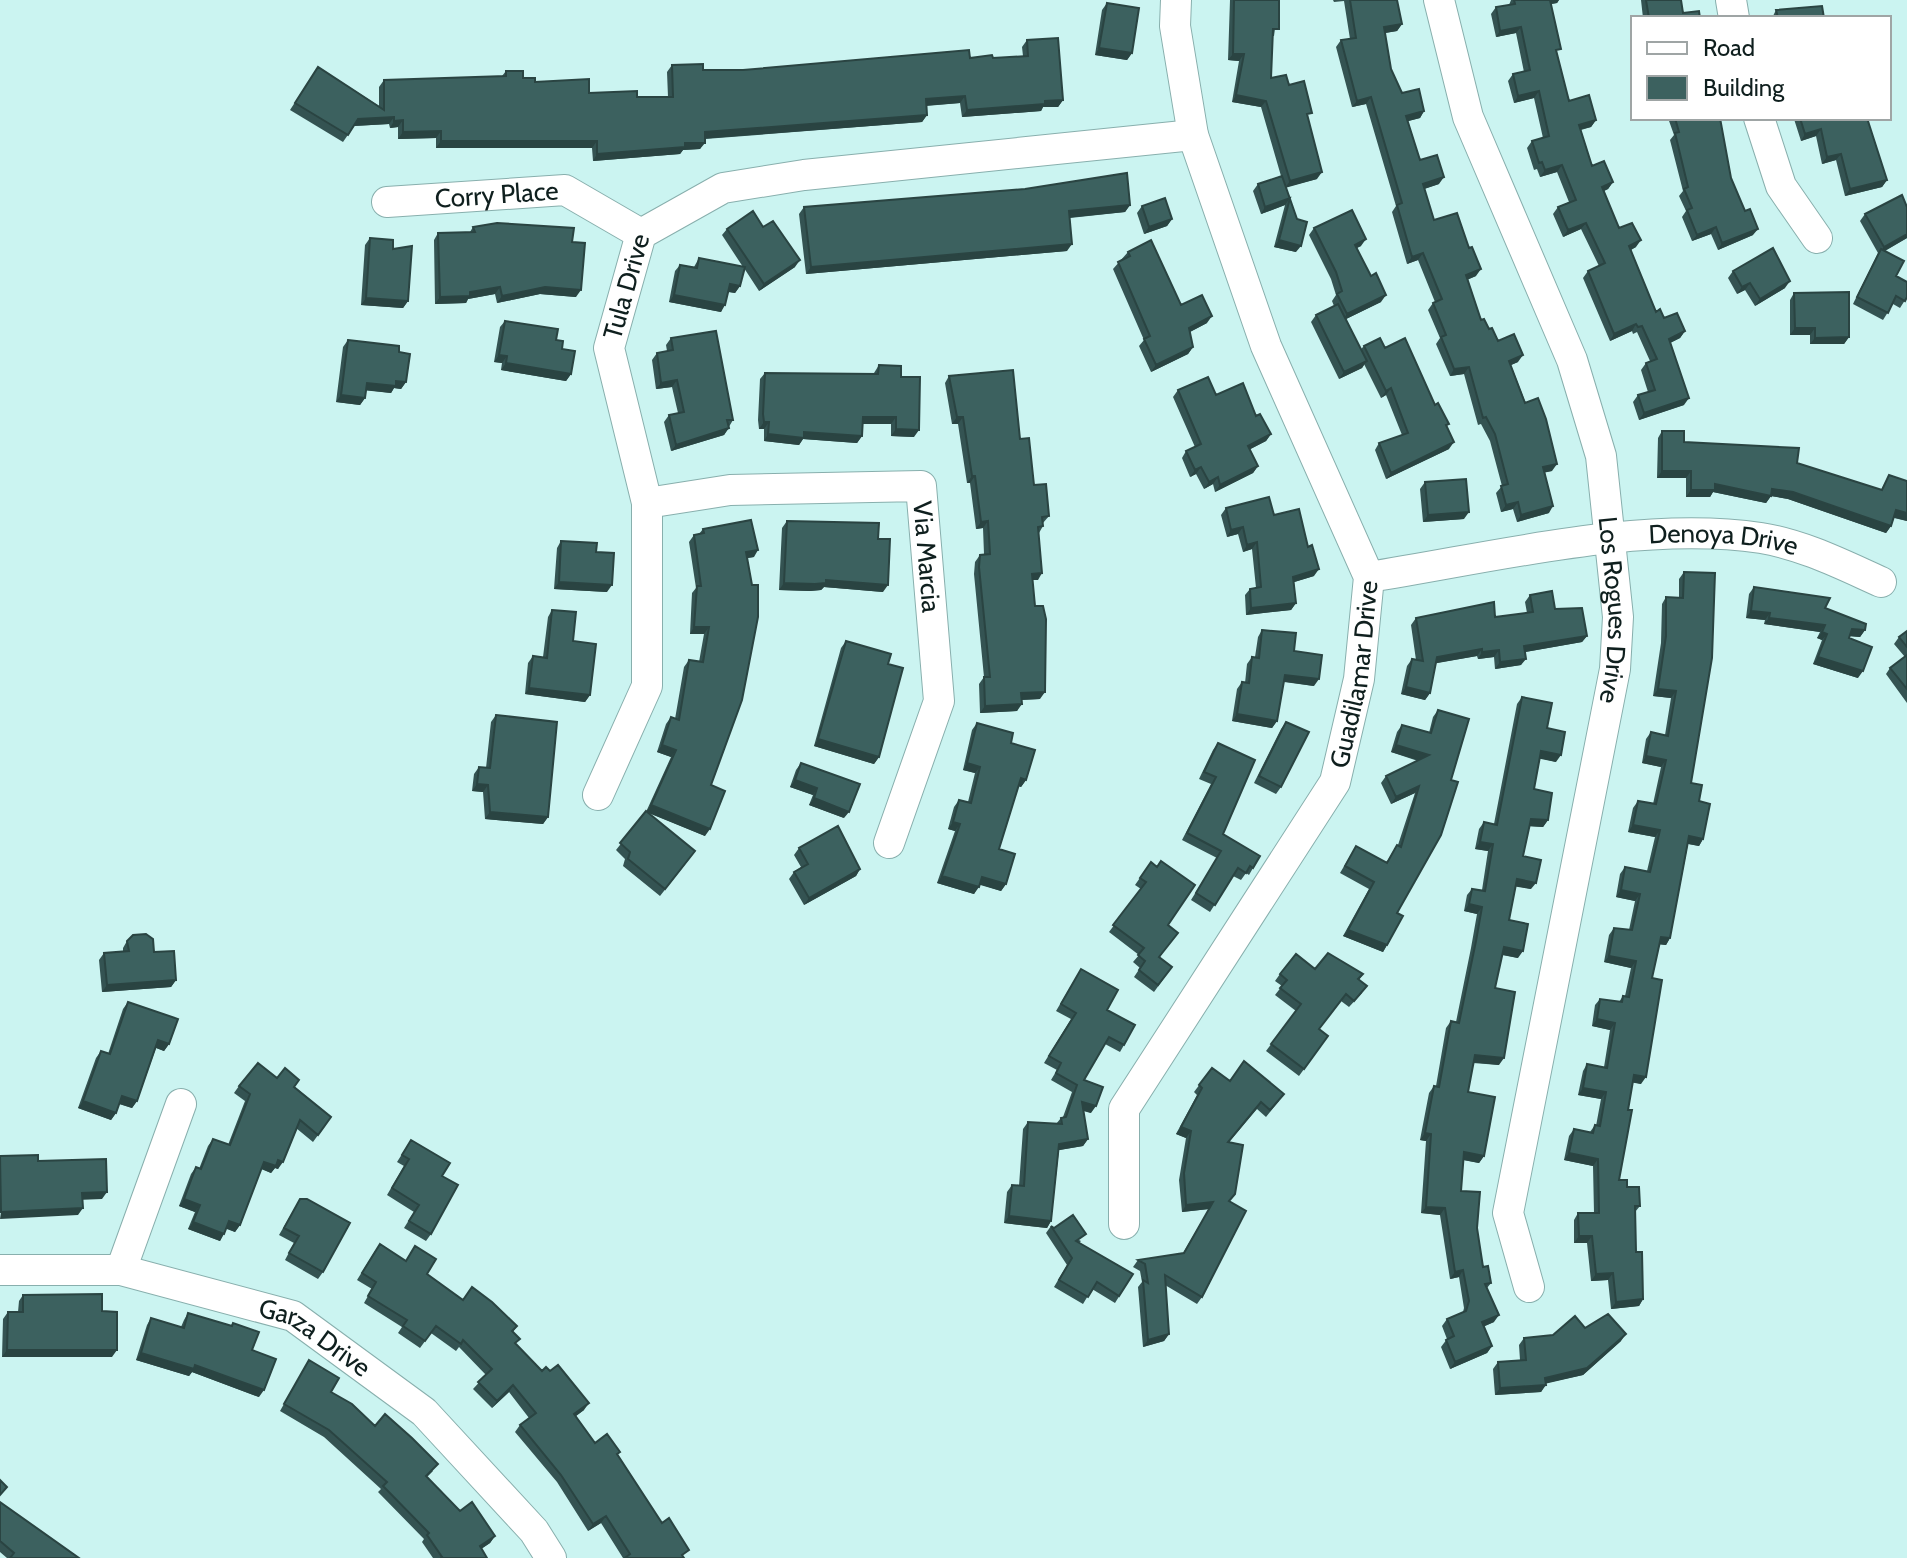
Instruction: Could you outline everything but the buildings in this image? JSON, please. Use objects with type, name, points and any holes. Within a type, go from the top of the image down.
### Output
[{"type":"street","name":"Guadilamar Drive","points":[[1124,1224],[1124,1109],[1335,782],[1359,679],[1369,577],[1266,346],[1193,135],[1175,26],[1176,0]]},
{"type":"street","name":"Los Rogues Drive","points":[[1439,0],[1468,117],[1572,360],[1601,456],[1613,539],[1618,617],[1615,669],[1508,1213],[1529,1287]]},
{"type":"street","points":[[1760,120],[1781,186],[1817,238]]},
{"type":"street","name":"Tula Drive","points":[[598,795],[647,686],[647,503],[609,348],[641,234],[723,188],[804,175],[1193,135]]},
{"type":"street","name":"Corry Place","points":[[387,202],[565,190],[641,234]]},
{"type":"street","name":"Via Marcia","points":[[647,503],[730,490],[921,486],[939,701],[889,843]]},
{"type":"street","name":"Denoya Drive","points":[[1369,577],[1613,539],[1705,533],[1764,539],[1816,553],[1881,582]]},
{"type":"street","points":[[121,1270],[181,1104]]},
{"type":"street","name":"Garza Drive","points":[[0,1270],[121,1270],[293,1316],[424,1412],[534,1531],[551,1558]]}]
